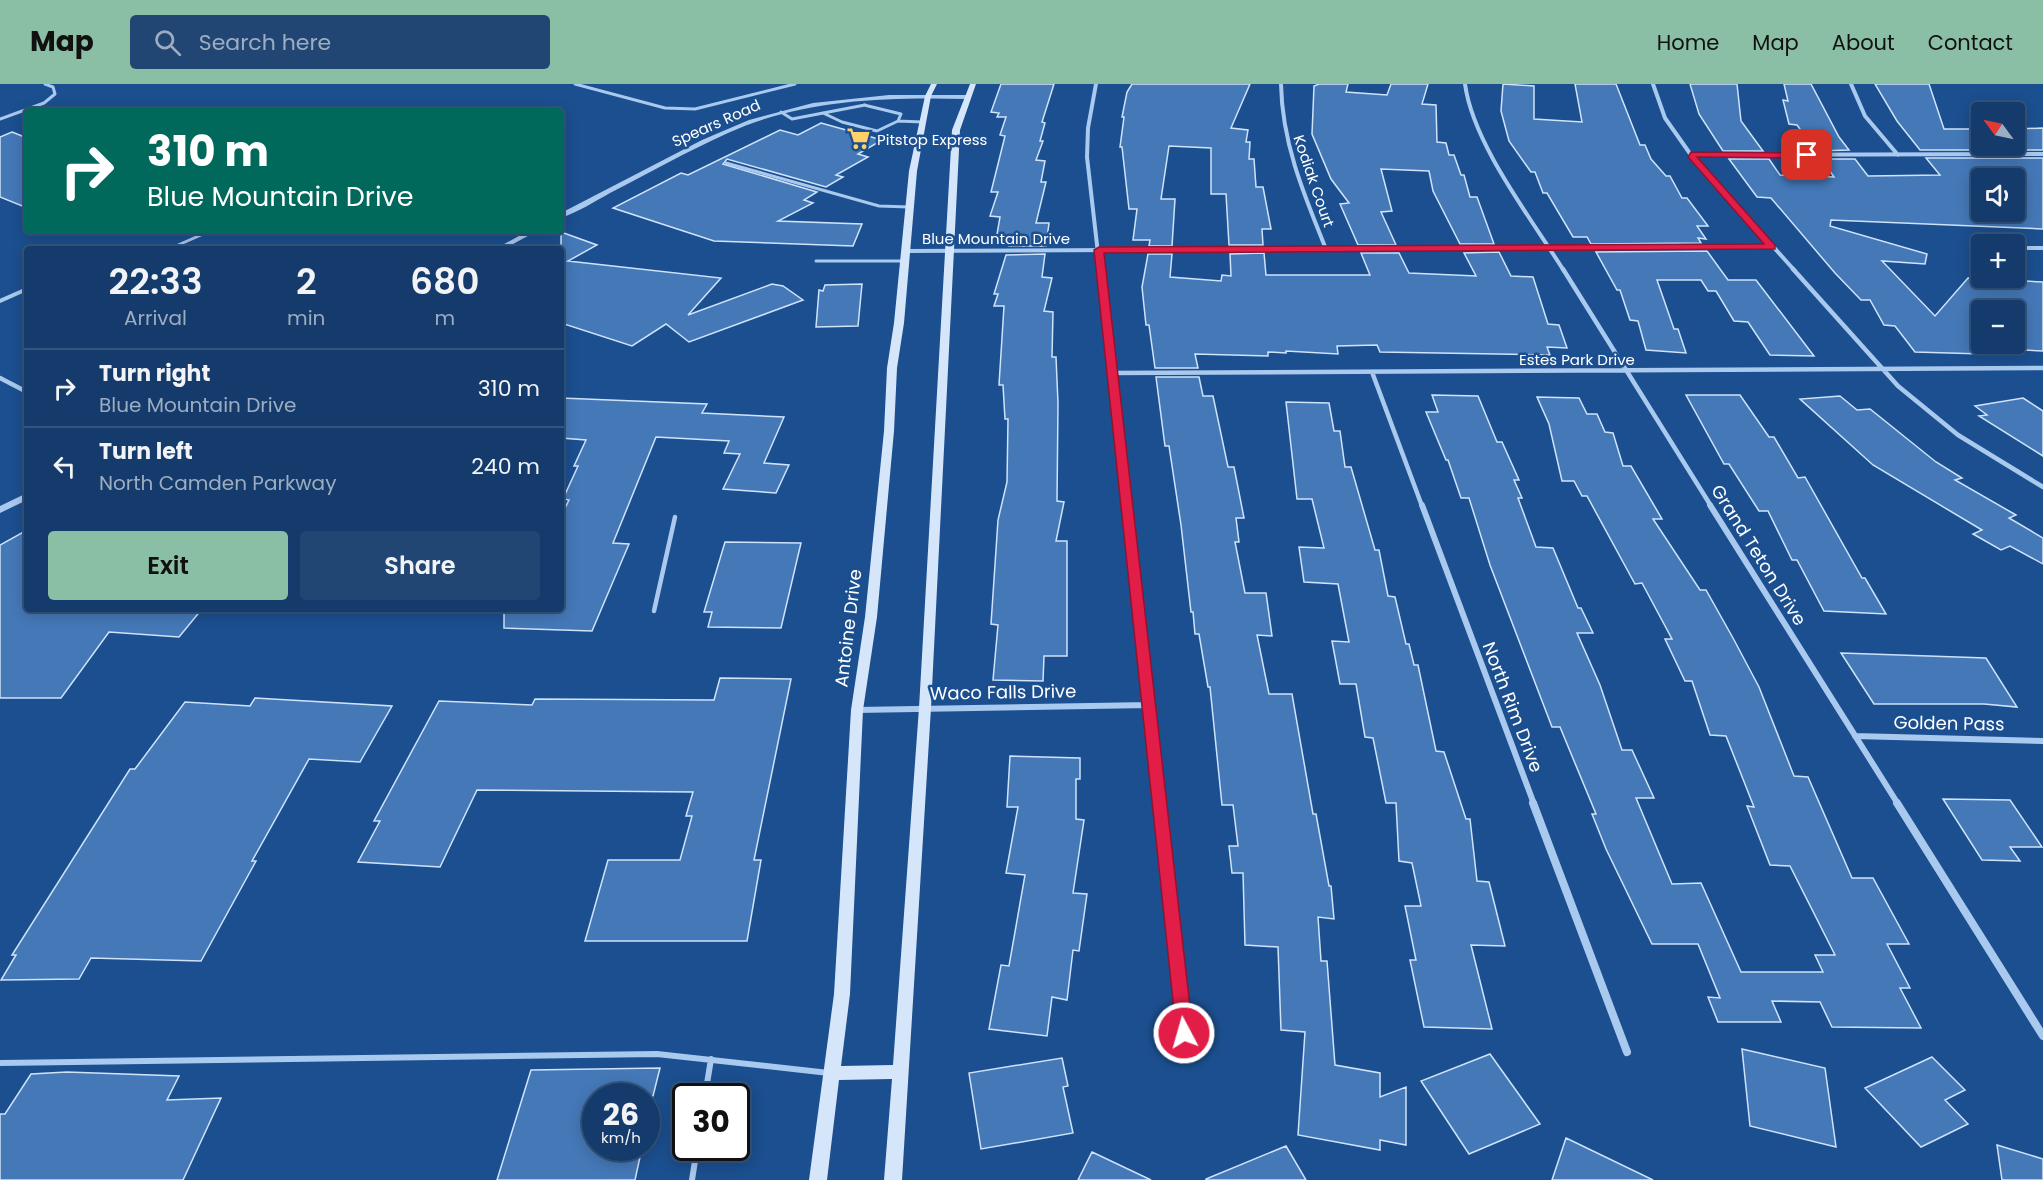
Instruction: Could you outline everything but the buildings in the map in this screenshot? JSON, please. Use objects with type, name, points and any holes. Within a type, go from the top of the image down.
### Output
[{"type":"main road","name":"Antoine Drive","points":[[818,1180],[842,993],[857,710],[868,648],[889,431],[892,368],[909,207],[922,122],[928,96],[934,84]]},
{"type":"main road","points":[[893,1180],[925,708],[956,130],[973,84]]},
{"type":"main road","points":[[831,1073],[900,1072]]},
{"type":"street","points":[[1096,84],[1088,128],[1087,157],[1186,1057]]},
{"type":"street","name":"Kodiak Court","points":[[1281,84],[1283,127],[1293,164],[1326,249]]},
{"type":"street","name":"Grand Teton Drive","points":[[1465,84],[1468,108],[1483,142],[2043,1036]]},
{"type":"street","points":[[1653,84],[1665,118],[1691,155],[1882,369],[1958,435],[2043,487]]},
{"type":"street","points":[[1851,84],[1865,116],[1898,155]]},
{"type":"street","name":"Spears Road","points":[[564,214],[725,133],[781,112],[861,98],[928,96],[967,98]]},
{"type":"street","points":[[1691,155],[2043,154]]},
{"type":"street","points":[[505,246],[527,234]]},
{"type":"street","name":"Blue Mountain Drive","points":[[905,256],[949,250],[1771,247]]},
{"type":"street","points":[[2025,248],[2043,248]]},
{"type":"street","name":"Estes Park Drive","points":[[1112,373],[2043,368]]},
{"type":"street","name":"North Rim Drive","points":[[1371,372],[1627,1052]]},
{"type":"street","points":[[2,381],[24,391]]},
{"type":"street","points":[[0,510],[24,498]]},
{"type":"street","name":"Waco Falls Drive","points":[[857,710],[1149,705]]},
{"type":"street","name":"Golden Pass","points":[[1855,736],[2043,741]]},
{"type":"lane","points":[[30,108],[44,103],[55,94],[53,87],[45,84]]},
{"type":"lane","points":[[575,84],[665,108],[695,109],[795,84]]},
{"type":"lane","points":[[861,98],[865,105]]},
{"type":"lane","points":[[781,112],[792,119],[865,105],[901,114],[898,121]]},
{"type":"lane","points":[[0,119],[24,110]]},
{"type":"lane","points":[[823,113],[842,122],[877,131],[898,121],[922,122]]},
{"type":"lane","points":[[726,163],[879,206],[909,207]]},
{"type":"lane","points":[[176,246],[203,234]]},
{"type":"lane","points":[[816,261],[905,256]]},
{"type":"lane","points":[[0,301],[24,290]]},
{"type":"lane","points":[[654,611],[675,517]]},
{"type":"lane","points":[[0,1063],[657,1054],[831,1073]]},
{"type":"lane","points":[[707,1083],[711,1059]]},
{"type":"lane","points":[[693,1180],[696,1161]]},
{"type":"place","name":"Pitstop Express","points":[[859,139]]},
{"type":"route","points":[[1184,1033],[1099,250],[1771,247],[1691,155],[1807,155]]}]
